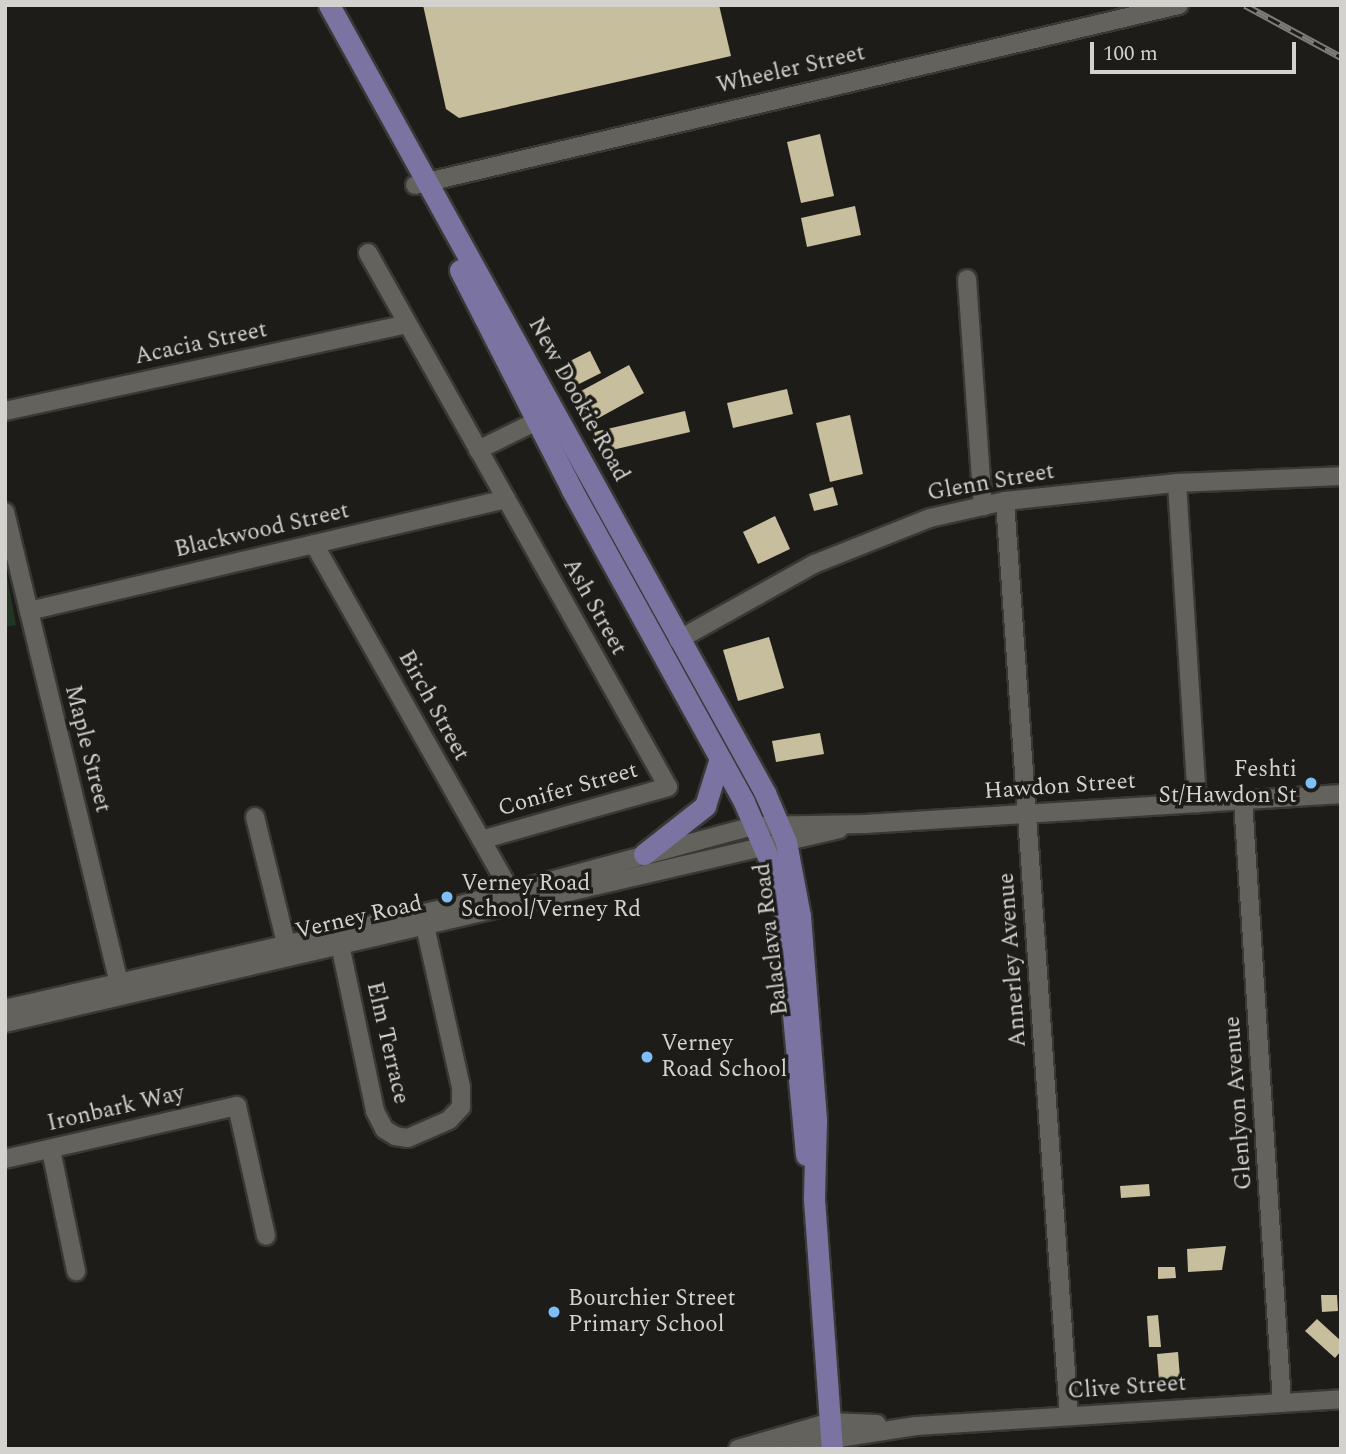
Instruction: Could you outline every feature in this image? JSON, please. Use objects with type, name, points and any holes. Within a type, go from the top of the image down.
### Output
[{"type":"main road","name":"New Dookie Road","points":[[314,5],[421,183]]},
{"type":"main road","name":"New Dookie Road","points":[[329,5],[546,416],[753,826]]},
{"type":"main road","name":"New Dookie Road","points":[[546,416],[678,639],[781,832]]},
{"type":"main road","points":[[644,854],[705,806],[720,758]]},
{"type":"main road","name":"Balaclava Road","points":[[753,826],[782,896],[801,1127],[814,1199]]},
{"type":"main road","name":"Balaclava Road","points":[[781,832],[800,916],[816,1120],[814,1199],[832,1437]]},
{"type":"street","name":"Wheeler Street","points":[[421,183],[1179,5]]},
{"type":"street","name":"Ash Street","points":[[368,253],[668,787]]},
{"type":"street","points":[[967,279],[983,506]]},
{"type":"street","name":"Acacia Street","points":[[5,411],[407,324]]},
{"type":"street","points":[[478,450],[546,416]]},
{"type":"street","name":"Glenn Street","points":[[678,639],[814,564],[874,537],[983,506],[1005,501],[1177,483],[1341,476]]},
{"type":"street","points":[[1177,483],[1197,803]]},
{"type":"street","name":"Blackwood Street","points":[[29,611],[506,499]]},
{"type":"street","name":"Annerley Avenue","points":[[1005,501],[1069,1416]]},
{"type":"street","name":"Maple Street","points":[[5,512],[121,989]]},
{"type":"street","name":"Birch Street","points":[[314,544],[510,891]]},
{"type":"street","name":"Conifer Street","points":[[481,840],[668,787]]},
{"type":"street","name":"Hawdon Street","points":[[753,826],[781,832],[866,824],[1341,794]]},
{"type":"street","name":"Glenlyon Avenue","points":[[1243,800],[1282,1403]]},
{"type":"street","points":[[255,817],[289,952]]},
{"type":"street","name":"Verney Road","points":[[424,920],[510,891],[753,826]]},
{"type":"street","name":"Hawdon Street","points":[[763,847],[781,832]]},
{"type":"street","name":"Verney Road","points":[[5,1009],[121,989],[763,847]]},
{"type":"street","name":"Elm Terrace","points":[[339,940],[375,1111],[384,1129],[394,1136],[408,1138],[449,1119],[461,1107],[461,1087],[424,920]]},
{"type":"street","name":"Verney Road","points":[[5,1023],[121,989]]},
{"type":"street","name":"Ironbark Way","points":[[5,1159],[237,1106],[266,1236]]},
{"type":"street","points":[[51,1150],[76,1271]]},
{"type":"street","name":"Clive Street","points":[[738,1449],[916,1426],[1341,1399]]},
{"type":"green space","points":[[7,576],[16,625],[5,627],[5,577]]},
{"type":"building","points":[[423,5],[719,5],[731,56],[459,118],[446,109]]},
{"type":"building","points":[[820,134],[834,196],[801,203],[787,142]]},
{"type":"building","points":[[855,206],[861,235],[807,247],[801,218]]},
{"type":"building","points":[[590,351],[601,373],[567,390],[556,368]]},
{"type":"building","points":[[629,365],[644,393],[586,425],[570,397]]},
{"type":"building","points":[[787,389],[793,414],[733,428],[727,403]]},
{"type":"building","points":[[685,411],[690,432],[599,453],[594,432]]},
{"type":"building","points":[[850,415],[863,474],[830,482],[816,423]]},
{"type":"building","points":[[833,487],[838,505],[814,511],[809,494]]},
{"type":"building","points":[[775,516],[790,549],[758,564],[743,532]]},
{"type":"building","points":[[769,637],[784,688],[738,701],[723,650]]},
{"type":"building","points":[[820,733],[824,754],[776,762],[772,741]]},
{"type":"building","points":[[1149,1184],[1150,1196],[1121,1198],[1120,1186]]},
{"type":"building","points":[[1226,1246],[1222,1270],[1188,1272],[1187,1249]]},
{"type":"building","points":[[1158,1267],[1175,1267],[1176,1278],[1158,1279]]},
{"type":"building","points":[[1321,1295],[1337,1295],[1338,1311],[1322,1312]]},
{"type":"building","points":[[1158,1315],[1161,1347],[1149,1347],[1147,1316]]},
{"type":"building","points":[[1317,1319],[1341,1341],[1341,1351],[1335,1358],[1305,1331]]},
{"type":"building","points":[[1178,1352],[1180,1378],[1159,1380],[1157,1354]]},
{"type":"railway","points":[[1245,5],[1341,57]]},
{"type":"place","name":"Feshti St/Hawdon St","points":[[1311,783]]},
{"type":"place","name":"Verney Road School/Verney Rd","points":[[447,897]]},
{"type":"place","name":"Verney Road School","points":[[647,1057]]},
{"type":"place","name":"Bourchier Street Primary School","points":[[554,1312]]}]
